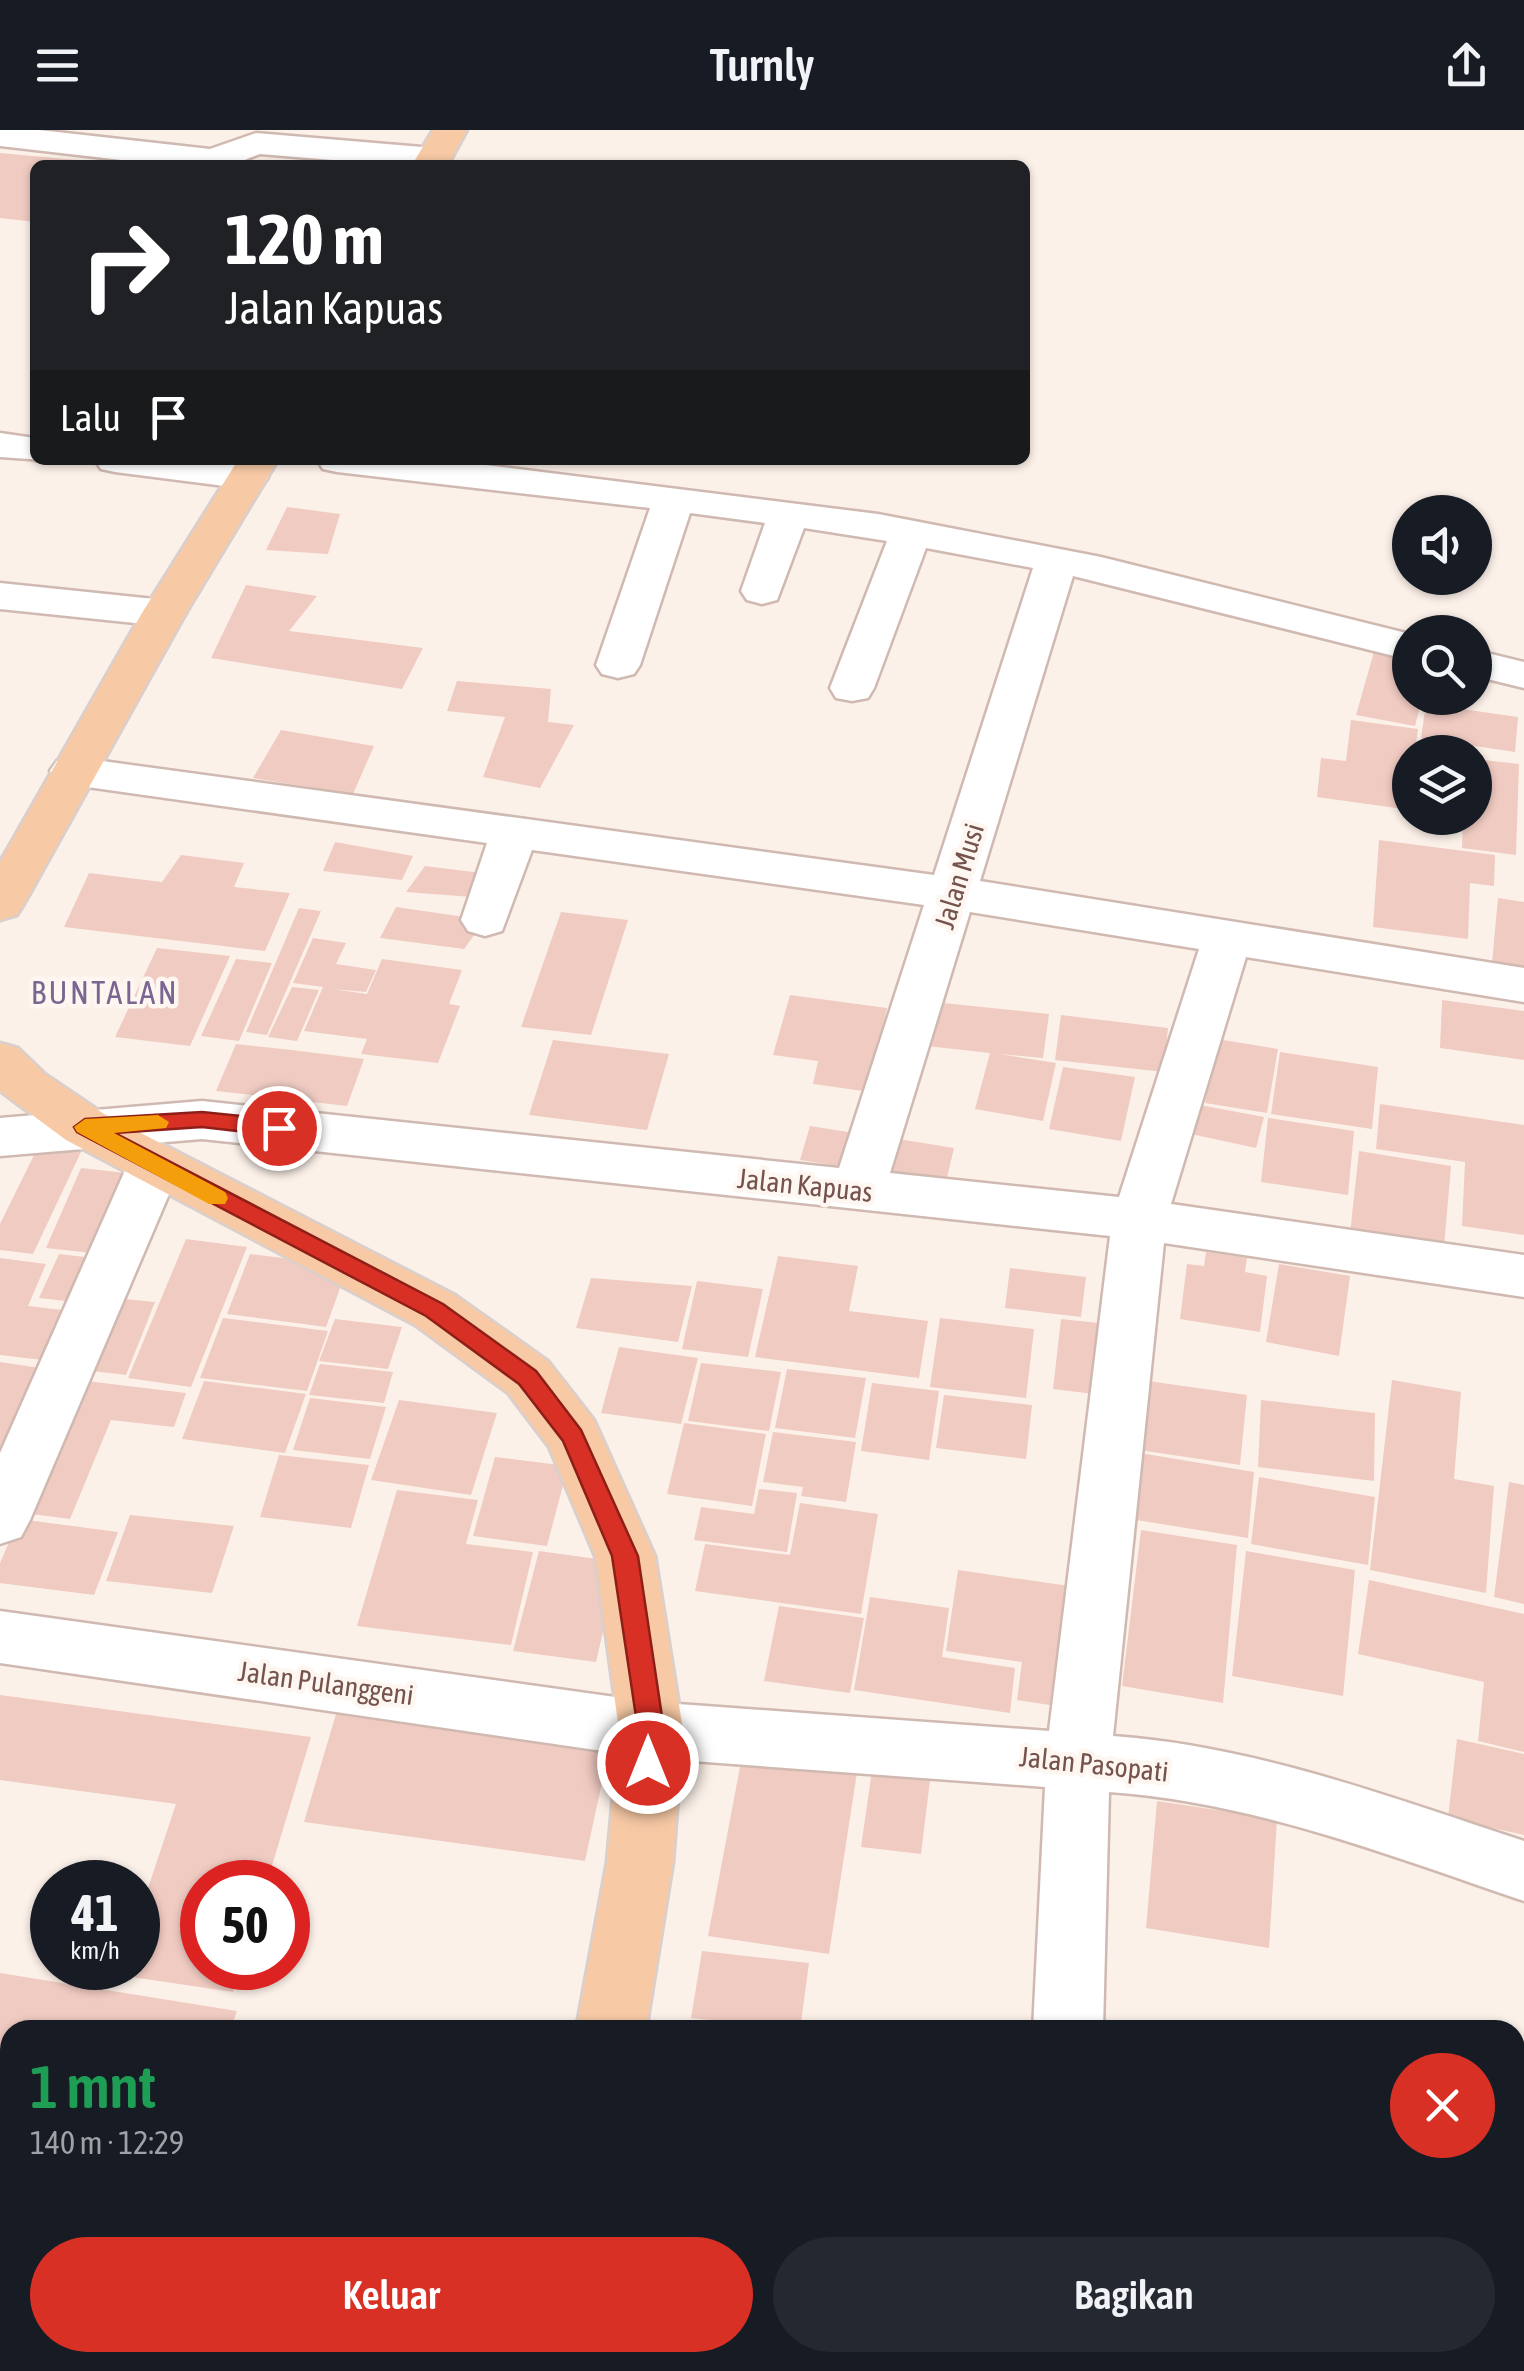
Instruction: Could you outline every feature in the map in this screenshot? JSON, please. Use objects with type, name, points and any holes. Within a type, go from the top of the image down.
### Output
[{"type":"main road","points":[[0,904],[164,612],[253,469]]},
{"type":"main road","points":[[0,1062],[85,1127],[434,1310],[528,1377],[572,1436],[625,1556],[651,1730],[640,1862],[612,2020]]},
{"type":"street","points":[[0,136],[214,160],[256,142],[438,151]]},
{"type":"street","points":[[0,445],[30,449]]},
{"type":"street","points":[[192,465],[253,469]]},
{"type":"street","points":[[380,465],[674,499],[911,534],[1057,560],[1392,643]]},
{"type":"street","points":[[618,665],[674,499]]},
{"type":"street","points":[[762,591],[788,515]]},
{"type":"street","points":[[852,688],[911,534]]},
{"type":"street","name":"Jalan Musi","points":[[858,1191],[1057,560]]},
{"type":"street","points":[[0,596],[164,612]]},
{"type":"street","points":[[1492,667],[1524,675]]},
{"type":"street","points":[[73,770],[953,893],[1524,985]]},
{"type":"street","points":[[484,920],[515,830]]},
{"type":"street","points":[[1068,2020],[1078,1760],[1139,1219],[1226,939]]},
{"type":"street","name":"Jalan Kapuas","points":[[0,1137],[202,1120],[1139,1219],[1524,1276]]},
{"type":"street","points":[[0,1520],[154,1166]]},
{"type":"street","name":"Jalan Pulanggeni","points":[[0,1637],[651,1730]]},
{"type":"street","name":"Jalan Pasopati","points":[[651,1730],[1158,1767],[1301,1797],[1524,1871]]},
{"type":"building","points":[[0,153],[76,160],[30,160],[30,221],[0,218]]},
{"type":"building","points":[[287,507],[340,514],[328,554],[266,550]]},
{"type":"building","points":[[246,585],[317,596],[289,631],[423,648],[402,689],[211,658]]},
{"type":"building","points":[[1375,648],[1392,651],[1392,715],[1418,715],[1415,726],[1356,715]]},
{"type":"building","points":[[457,681],[551,689],[548,722],[574,725],[540,788],[483,777],[505,717],[447,711]]},
{"type":"building","points":[[1492,713],[1518,717],[1515,752],[1492,749],[1492,735],[1421,735],[1424,715]]},
{"type":"building","points":[[1351,720],[1418,729],[1417,735],[1392,735],[1392,807],[1317,797],[1321,758],[1346,761]]},
{"type":"building","points":[[281,730],[374,746],[353,794],[253,778]]},
{"type":"building","points":[[1492,761],[1519,764],[1516,855],[1462,848],[1462,835],[1492,835]]},
{"type":"building","points":[[1379,840],[1495,855],[1494,886],[1470,883],[1468,939],[1373,927]]},
{"type":"building","points":[[335,842],[413,856],[402,880],[323,871]]},
{"type":"building","points":[[181,855],[244,863],[234,887],[290,893],[265,951],[64,927],[89,873],[162,882]]},
{"type":"building","points":[[425,866],[482,873],[472,897],[406,892]]},
{"type":"building","points":[[1498,898],[1524,902],[1524,968],[1492,963]]},
{"type":"building","points":[[396,907],[485,920],[464,949],[380,938]]},
{"type":"building","points":[[299,908],[321,911],[267,1035],[246,1032]]},
{"type":"building","points":[[561,912],[628,920],[591,1035],[521,1027]]},
{"type":"building","points":[[313,938],[346,943],[336,964],[376,970],[366,992],[332,989],[367,994],[382,959],[462,970],[449,1004],[460,1006],[438,1063],[361,1054],[367,1039],[304,1031],[323,987],[293,983]]},
{"type":"building","points":[[157,948],[230,956],[190,1046],[115,1037]]},
{"type":"building","points":[[236,959],[272,963],[239,1041],[201,1036]]},
{"type":"building","points":[[292,987],[319,990],[297,1041],[268,1037]]},
{"type":"building","points":[[790,995],[887,1008],[878,1046],[895,1048],[885,1094],[813,1084],[818,1061],[773,1055]]},
{"type":"building","points":[[1442,1000],[1524,1011],[1524,1060],[1440,1048]]},
{"type":"building","points":[[934,1002],[1049,1014],[1043,1058],[999,1054],[1056,1063],[1043,1121],[975,1109],[990,1053],[927,1046]]},
{"type":"building","points":[[1061,1015],[1168,1028],[1164,1072],[1055,1060]]},
{"type":"building","points":[[1217,1039],[1278,1049],[1267,1113],[1205,1103]]},
{"type":"building","points":[[553,1040],[669,1054],[647,1130],[529,1115]]},
{"type":"building","points":[[236,1044],[364,1059],[347,1106],[216,1091]]},
{"type":"building","points":[[1280,1052],[1378,1067],[1372,1129],[1271,1114]]},
{"type":"building","points":[[1063,1067],[1135,1077],[1121,1141],[1049,1129]]},
{"type":"building","points":[[1184,1102],[1264,1117],[1256,1148],[1177,1131]]},
{"type":"building","points":[[1380,1104],[1524,1125],[1524,1235],[1462,1226],[1465,1162],[1376,1149]]},
{"type":"building","points":[[1268,1118],[1354,1131],[1348,1195],[1261,1182]]},
{"type":"building","points":[[810,1126],[867,1135],[859,1169],[800,1160]]},
{"type":"building","points":[[886,1137],[954,1148],[944,1190],[874,1180]]},
{"type":"building","points":[[38,1147],[81,1152],[33,1254],[0,1250],[0,1224]]},
{"type":"building","points":[[1359,1151],[1451,1166],[1443,1258],[1349,1243]]},
{"type":"building","points":[[81,1168],[144,1175],[111,1255],[46,1248]]},
{"type":"building","points":[[186,1239],[247,1247],[191,1387],[128,1378]]},
{"type":"building","points":[[1206,1252],[1247,1258],[1245,1272],[1267,1276],[1260,1332],[1180,1319],[1187,1264],[1204,1266]]},
{"type":"building","points":[[59,1254],[111,1260],[92,1304],[39,1298]]},
{"type":"building","points":[[250,1254],[348,1266],[326,1327],[227,1314]]},
{"type":"building","points":[[778,1256],[858,1266],[849,1311],[928,1321],[919,1378],[755,1357]]},
{"type":"building","points":[[0,1258],[46,1264],[28,1306],[88,1313],[68,1363],[0,1355]]},
{"type":"building","points":[[1279,1264],[1350,1276],[1339,1356],[1266,1342]]},
{"type":"building","points":[[1010,1268],[1086,1277],[1081,1317],[1005,1308]]},
{"type":"building","points":[[591,1278],[692,1286],[678,1342],[576,1328]]},
{"type":"building","points":[[697,1281],[763,1289],[748,1357],[682,1349]]},
{"type":"building","points":[[115,1298],[155,1302],[126,1375],[84,1370]]},
{"type":"building","points":[[223,1318],[328,1331],[307,1391],[200,1378]]},
{"type":"building","points":[[940,1318],[1034,1329],[1026,1398],[930,1387]]},
{"type":"building","points":[[335,1319],[402,1327],[388,1369],[319,1361]]},
{"type":"building","points":[[1061,1319],[1117,1325],[1110,1396],[1053,1389]]},
{"type":"building","points":[[619,1347],[698,1358],[681,1424],[601,1413]]},
{"type":"building","points":[[0,1362],[60,1371],[0,1477]]},
{"type":"building","points":[[701,1363],[781,1372],[769,1431],[688,1421]]},
{"type":"building","points":[[320,1364],[393,1372],[384,1403],[309,1395]]},
{"type":"building","points":[[787,1369],[866,1378],[855,1438],[775,1428]]},
{"type":"building","points":[[78,1380],[186,1393],[174,1427],[111,1420],[70,1519],[23,1513]]},
{"type":"building","points":[[1392,1380],[1461,1392],[1454,1479],[1494,1486],[1486,1593],[1370,1570]]},
{"type":"building","points":[[204,1381],[306,1394],[285,1453],[182,1439]]},
{"type":"building","points":[[1148,1381],[1247,1395],[1240,1465],[1139,1450]]},
{"type":"building","points":[[872,1383],[939,1391],[929,1460],[861,1451]]},
{"type":"building","points":[[944,1395],[1032,1405],[1026,1459],[936,1448]]},
{"type":"building","points":[[310,1398],[386,1407],[370,1459],[293,1450]]},
{"type":"building","points":[[399,1400],[497,1413],[471,1495],[371,1480]]},
{"type":"building","points":[[1261,1400],[1375,1413],[1374,1481],[1258,1467]]},
{"type":"building","points":[[684,1423],[766,1434],[752,1506],[667,1494]]},
{"type":"building","points":[[773,1432],[856,1442],[846,1502],[801,1496],[803,1487],[763,1482]]},
{"type":"building","points":[[1134,1452],[1254,1472],[1248,1538],[1124,1518]]},
{"type":"building","points":[[279,1455],[369,1465],[351,1528],[260,1517]]},
{"type":"building","points":[[495,1457],[568,1466],[547,1546],[473,1536]]},
{"type":"building","points":[[1259,1477],[1375,1497],[1368,1565],[1251,1544]]},
{"type":"building","points":[[1509,1482],[1524,1485],[1524,1604],[1494,1597]]},
{"type":"building","points":[[759,1489],[797,1493],[787,1552],[694,1540],[701,1507],[754,1514]]},
{"type":"building","points":[[397,1490],[478,1500],[466,1544],[533,1552],[511,1645],[357,1626]]},
{"type":"building","points":[[800,1503],[878,1514],[861,1614],[695,1591],[705,1544],[790,1555]]},
{"type":"building","points":[[130,1515],[234,1526],[212,1593],[106,1581]]},
{"type":"building","points":[[19,1519],[118,1532],[94,1595],[0,1583],[0,1563]]},
{"type":"building","points":[[1141,1530],[1237,1545],[1223,1703],[1122,1686]]},
{"type":"building","points":[[539,1551],[619,1562],[596,1662],[513,1651]]},
{"type":"building","points":[[1246,1551],[1355,1570],[1343,1696],[1232,1676]]},
{"type":"building","points":[[958,1570],[1090,1589],[1076,1709],[1017,1700],[1022,1662],[946,1651]]},
{"type":"building","points":[[1369,1580],[1524,1614],[1524,1752],[1478,1741],[1484,1682],[1358,1654]]},
{"type":"building","points":[[870,1597],[949,1608],[942,1657],[1015,1668],[1010,1713],[854,1690]]},
{"type":"building","points":[[779,1606],[864,1618],[850,1693],[764,1681]]},
{"type":"building","points":[[0,1695],[311,1737],[274,1860],[180,1860],[180,1984],[160,1981],[157,1860],[176,1804],[0,1780]]},
{"type":"building","points":[[336,1714],[609,1750],[585,1861],[304,1822]]},
{"type":"building","points":[[1457,1739],[1524,1754],[1524,1835],[1448,1818]]},
{"type":"building","points":[[743,1751],[858,1766],[829,1954],[708,1936]]},
{"type":"building","points":[[874,1757],[932,1764],[921,1854],[861,1847]]},
{"type":"building","points":[[1157,1801],[1277,1819],[1269,1948],[1146,1928]]},
{"type":"building","points":[[702,1951],[809,1963],[801,2020],[691,2018]]},
{"type":"building","points":[[0,1973],[30,1978],[30,1990],[106,1990],[237,2011],[234,2020],[0,2020]]},
{"type":"slow traffic","points":[[158,1122],[85,1127],[217,1198]]},
{"type":"district","name":"BUNTALAN","points":[[105,993]]},
{"type":"route","points":[[279,1128],[202,1120],[85,1127],[434,1310],[528,1377],[572,1436],[625,1556],[651,1730],[648,1763]]}]
